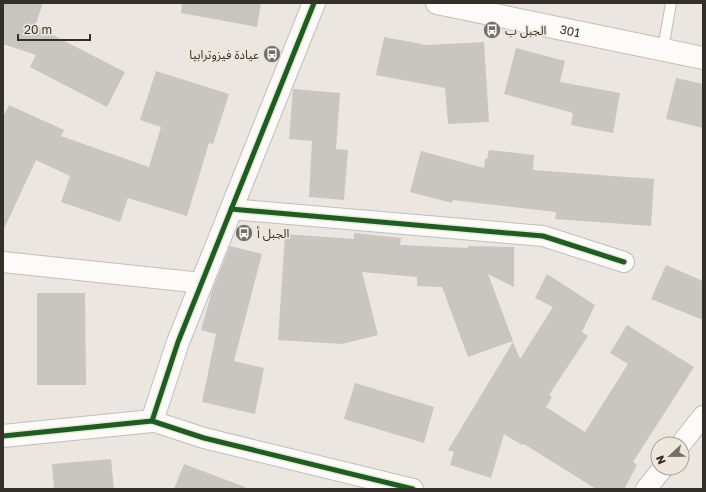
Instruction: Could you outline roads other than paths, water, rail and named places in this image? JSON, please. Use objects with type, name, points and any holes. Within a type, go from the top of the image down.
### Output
[{"type":"street","points":[[152,421],[178,342],[314,3]]},
{"type":"street","name":"301","points":[[438,3],[703,58]]},
{"type":"street","points":[[231,210],[543,236],[624,262]]},
{"type":"street","points":[[3,262],[202,283]]},
{"type":"street","points":[[687,436],[703,416]]},
{"type":"street","points":[[3,436],[152,421],[204,438],[412,489]]},
{"type":"street","points":[[646,489],[657,476]]},
{"type":"lane","points":[[663,49],[672,3]]},
{"type":"place","name":"الجبل ب","points":[[492,30]]},
{"type":"place","name":"عيادة فيزوترابيا","points":[[272,54]]},
{"type":"place","name":"الجبل أ","points":[[244,233]]}]
